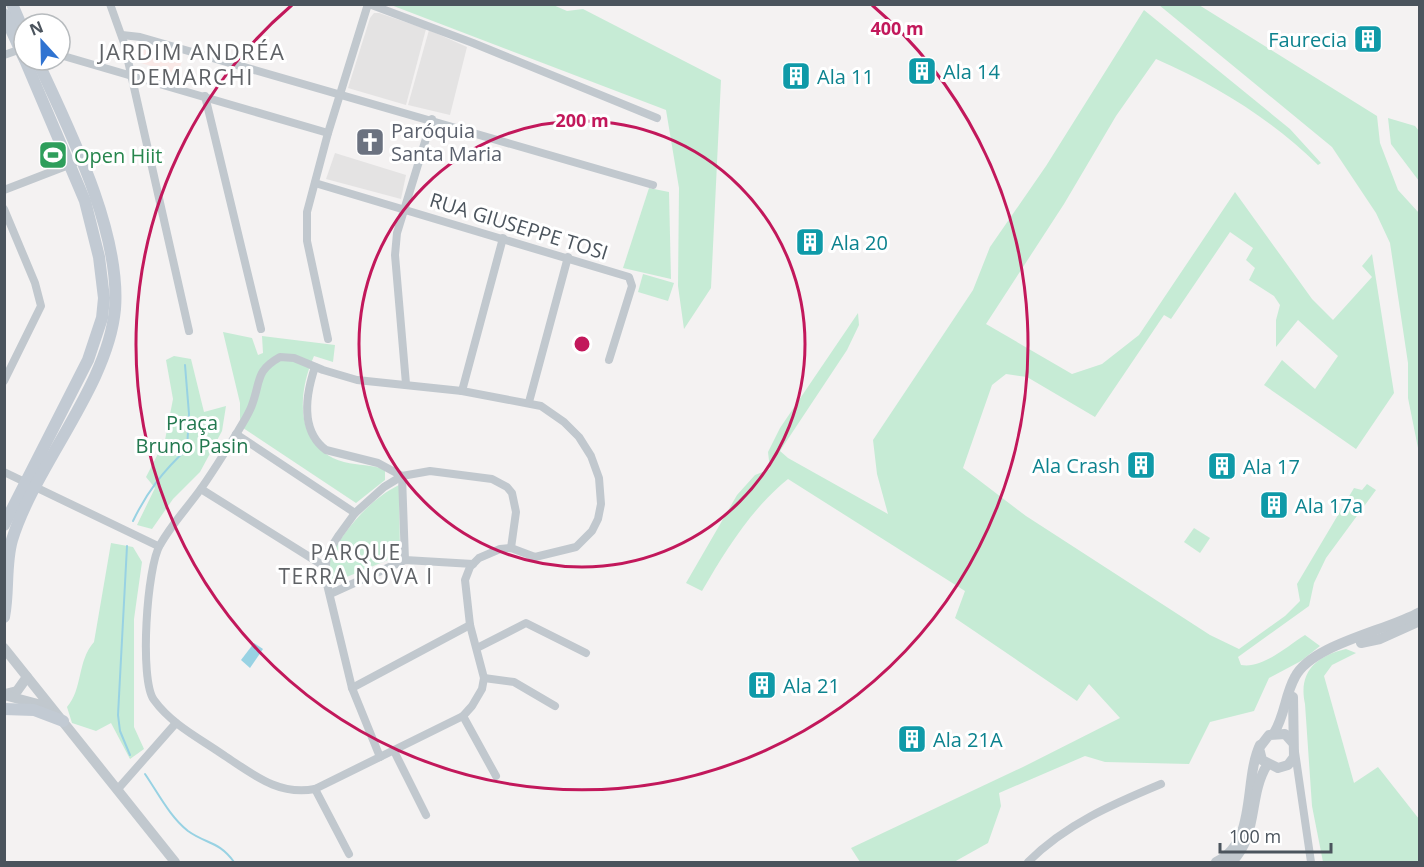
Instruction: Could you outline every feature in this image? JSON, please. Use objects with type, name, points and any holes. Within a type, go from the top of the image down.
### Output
[{"type":"main road","points":[[4,14],[12,31]]},
{"type":"main road","points":[[4,525],[98,368],[111,333],[115,310],[115,285],[98,207],[32,72]]},
{"type":"main road","points":[[42,72],[76,162]]},
{"type":"main road","points":[[4,617],[12,541],[30,485]]},
{"type":"main road","points":[[4,709],[34,710],[63,721]]},
{"type":"street","points":[[110,4],[122,35],[189,330]]},
{"type":"street","points":[[328,339],[307,241],[307,212],[327,133],[368,4],[473,43],[657,118]]},
{"type":"street","points":[[122,35],[140,37],[432,119],[653,185]]},
{"type":"street","points":[[72,58],[327,133]]},
{"type":"street","points":[[205,96],[261,329]]},
{"type":"street","points":[[406,384],[395,255],[397,232],[432,119]]},
{"type":"street","points":[[4,190],[76,162]]},
{"type":"street","name":"RUA GIUSEPPE TOSI","points":[[315,183],[627,275],[631,279],[632,286],[609,360]]},
{"type":"street","points":[[4,209],[38,290],[41,306],[4,381]]},
{"type":"street","points":[[462,391],[503,238]]},
{"type":"street","points":[[529,402],[568,257]]},
{"type":"street","points":[[280,357],[294,358],[315,367],[357,380],[462,391],[541,406],[564,422],[579,437],[591,456],[599,477],[601,504],[592,531],[576,547],[535,557],[511,548],[491,551],[473,564],[465,580],[470,625],[484,678],[482,689],[463,716],[315,789],[294,792],[271,785],[176,723],[149,692],[145,667],[146,631],[158,546],[201,489],[252,407],[259,375],[268,364],[280,357]]},
{"type":"street","points":[[315,367],[307,391],[306,407],[308,420],[320,446],[326,450],[378,463],[402,476]]},
{"type":"street","points":[[236,434],[355,513]]},
{"type":"street","points":[[380,757],[352,688],[324,566],[327,554],[355,513],[402,476],[430,471],[480,476],[501,483],[512,493],[516,512],[511,548]]},
{"type":"street","points":[[4,472],[158,546]]},
{"type":"street","points":[[402,476],[405,560]]},
{"type":"street","points":[[201,489],[324,566]]},
{"type":"street","points":[[330,594],[405,560],[473,564]]},
{"type":"street","points":[[1216,862],[1230,854],[1243,830],[1251,767],[1261,742],[1274,733],[1282,719],[1294,678],[1315,656],[1419,612]]},
{"type":"street","points":[[1349,642],[1372,642],[1419,621]]},
{"type":"street","points":[[477,648],[526,623],[586,653]]},
{"type":"street","points":[[352,688],[470,625]]},
{"type":"street","points":[[4,648],[175,862]]},
{"type":"street","points":[[4,694],[17,691],[27,677]]},
{"type":"street","points":[[484,678],[514,681],[555,706]]},
{"type":"street","points":[[1294,678],[1292,719],[1294,747],[1311,862]]},
{"type":"street","points":[[4,694],[50,707]]},
{"type":"street","points":[[463,716],[496,776]]},
{"type":"street","points":[[117,789],[176,723]]},
{"type":"street","points":[[1274,733],[1285,734],[1294,747],[1291,761],[1283,767]]},
{"type":"street","points":[[1261,742],[1260,755],[1267,765],[1283,767],[1294,778],[1301,805]]},
{"type":"street","points":[[394,751],[426,815]]},
{"type":"street","points":[[1232,862],[1246,846],[1258,782],[1267,765]]},
{"type":"street","points":[[1028,862],[1075,824],[1161,784]]},
{"type":"street","points":[[315,789],[349,854]]},
{"type":"shaded area","points":[[374,13],[426,29],[406,105],[348,88],[370,18]]},
{"type":"shaded area","points":[[429,30],[467,47],[450,115],[408,105]]},
{"type":"shaded area","points":[[138,48],[182,61],[178,74],[138,62]]},
{"type":"shaded area","points":[[335,153],[406,175],[401,199],[326,179]]},
{"type":"green space","points":[[551,4],[567,11],[583,9],[721,80],[711,288],[684,329],[678,286],[679,188],[666,110],[391,5]]},
{"type":"green space","points":[[1159,5],[1199,5],[1377,116],[1380,143],[1398,190],[1419,213],[1419,453],[1408,398],[1408,363],[1390,243],[1376,213],[1332,147]]},
{"type":"green space","points":[[1144,10],[1290,129],[1321,163],[1318,165],[1300,148],[1242,104],[1156,59],[1116,116],[1064,204],[986,324],[1072,374],[1102,364],[1139,335],[1235,192],[1312,299],[1333,320],[1372,277],[1362,266],[1372,254],[1394,393],[1356,449],[1264,385],[1282,360],[1315,389],[1338,356],[1298,320],[1276,347],[1276,320],[1280,305],[1274,296],[1249,280],[1255,268],[1246,260],[1253,248],[1230,232],[1171,319],[1164,315],[1095,417],[1027,377],[1006,374],[992,385],[963,468],[1026,516],[1210,635],[1239,649],[1285,616],[1300,601],[1297,584],[1354,488],[1362,490],[1367,484],[1376,490],[1326,558],[1314,583],[1309,606],[1238,657],[1241,665],[1258,664],[1305,635],[1320,646],[1301,661],[1269,678],[1254,711],[1210,722],[1189,764],[1105,762],[1085,756],[999,793],[1001,806],[988,843],[954,862],[860,862],[851,848],[1023,767],[1120,718],[1089,684],[1077,701],[955,618],[965,591],[788,479],[762,503],[751,517],[730,545],[702,591],[686,583],[737,495],[755,475],[770,469],[768,452],[780,428],[858,313],[859,325],[847,350],[780,451],[788,458],[888,514],[877,474],[873,440],[973,290],[990,247],[1046,166]]},
{"type":"green space","points":[[1388,118],[1415,126],[1419,131],[1419,181],[1391,144]]},
{"type":"green space","points":[[649,188],[669,192],[671,279],[623,268]]},
{"type":"green space","points":[[643,274],[674,283],[668,301],[638,292]]},
{"type":"green space","points":[[223,332],[252,338],[258,355],[263,353],[262,336],[335,345],[333,362],[314,356],[308,371],[303,403],[308,432],[316,445],[328,455],[344,462],[385,470],[385,480],[356,503],[240,426],[240,403]]},
{"type":"green space","name":"Praça Bruno Pasin","points":[[174,356],[191,359],[204,412],[226,406],[222,431],[200,472],[173,499],[152,529],[137,525],[155,488],[146,477],[165,440],[173,399],[166,360]]},
{"type":"green space","points":[[399,485],[400,555],[332,583],[327,562],[341,539],[367,508]]},
{"type":"green space","points":[[1194,528],[1210,538],[1200,553],[1184,542]]},
{"type":"green space","points":[[111,543],[133,547],[142,562],[134,619],[134,727],[144,749],[130,759],[111,723],[96,731],[72,723],[67,707],[76,692],[85,658],[94,642]]},
{"type":"green space","points":[[1346,649],[1356,653],[1332,665],[1324,676],[1354,783],[1378,767],[1419,819],[1419,862],[1323,862],[1312,806],[1304,683],[1307,674],[1318,661]]},
{"type":"water","points":[[254,643],[263,649],[250,668],[241,660]]},
{"type":"waterway","points":[[133,521],[156,482],[187,449],[189,414],[185,365]]},
{"type":"waterway","points":[[127,546],[118,715],[120,731],[130,755]]},
{"type":"waterway","points":[[145,774],[170,812],[188,831],[223,850],[234,862]]},
{"type":"place","name":"Faurecia","points":[[1368,39]]},
{"type":"place","name":"Ala 14","points":[[922,71]]},
{"type":"place","name":"Ala 11","points":[[796,76]]},
{"type":"place","name":"Paróquia Santa Maria","points":[[370,142]]},
{"type":"place","name":"Open Hiit","points":[[53,155]]},
{"type":"place","name":"Ala 20","points":[[810,242]]},
{"type":"place","name":"Ala Crash","points":[[1141,465]]},
{"type":"place","name":"Ala 17","points":[[1222,466]]},
{"type":"place","name":"Ala 17a","points":[[1274,505]]},
{"type":"place","name":"Ala 21","points":[[762,685]]},
{"type":"place","name":"Ala 21A","points":[[912,739]]},
{"type":"district","name":"JARDIM ANDRÉA DEMARCHI","points":[[192,64]]},
{"type":"district","name":"PARQUE TERRA NOVA I","points":[[356,564]]}]
